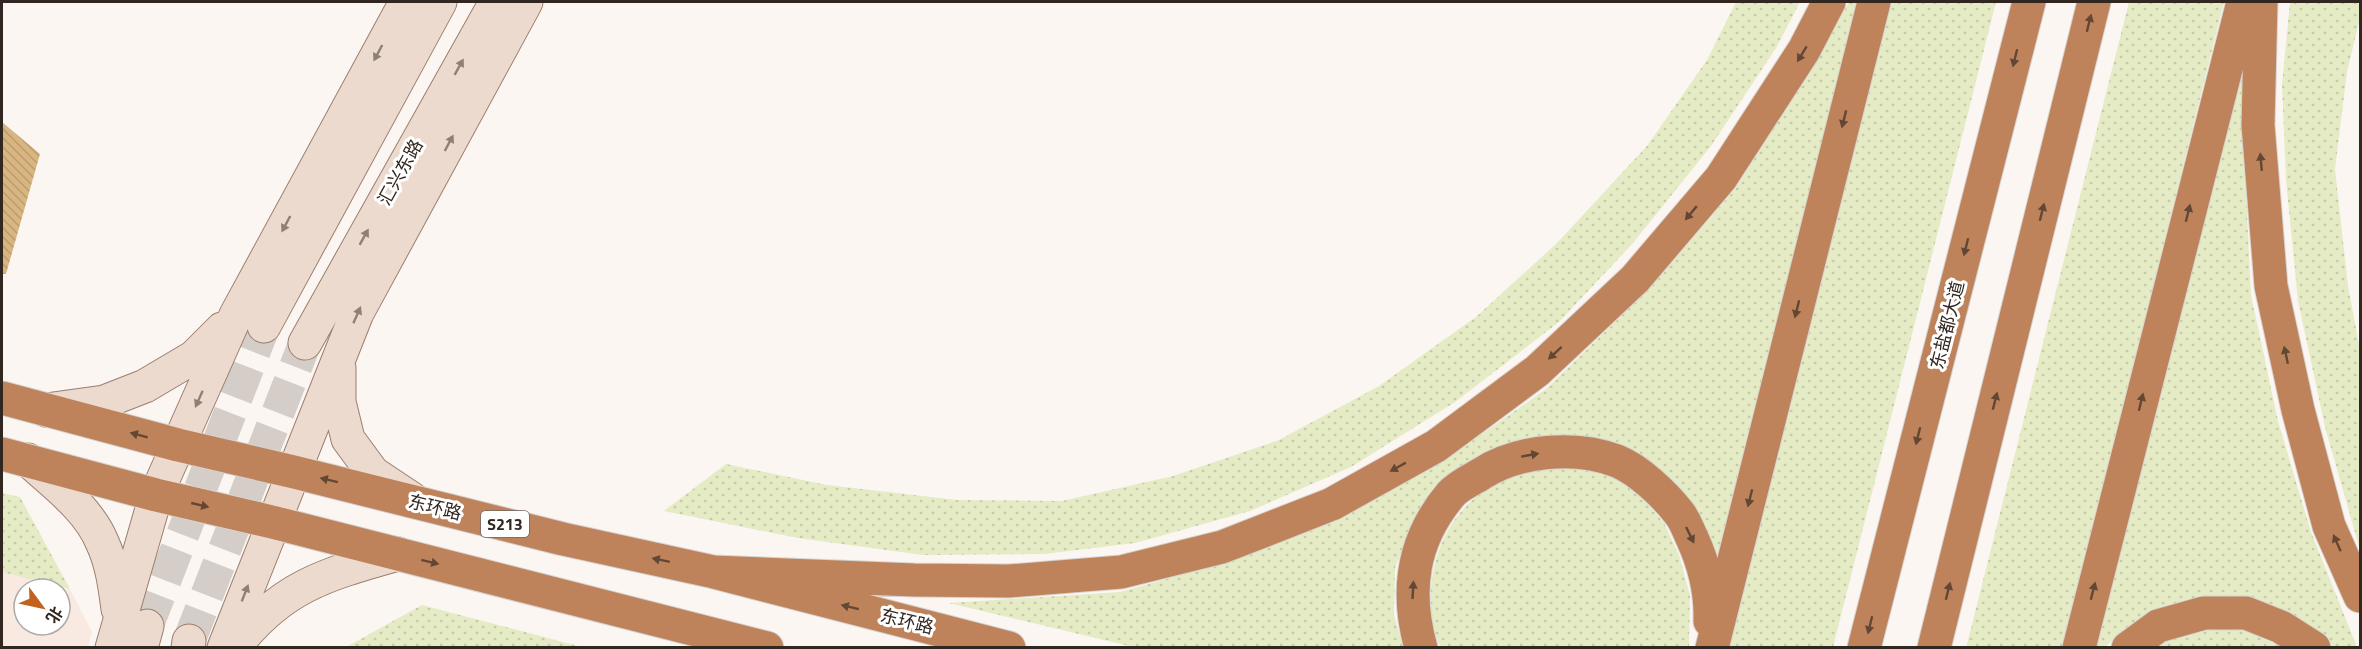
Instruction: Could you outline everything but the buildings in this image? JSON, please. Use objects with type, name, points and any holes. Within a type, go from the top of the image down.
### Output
[{"type":"highway","points":[[714,572],[949,581],[1009,581],[1121,572],[1222,547],[1332,504],[1445,439],[1537,371],[1635,279],[1721,177],[1804,50],[1829,2]]},
{"type":"highway","points":[[1711,648],[1874,2]]},
{"type":"highway","name":"东盐都大道","points":[[1864,648],[2029,2]]},
{"type":"highway","points":[[1934,648],[2094,2]]},
{"type":"highway","points":[[2079,648],[2243,2]]},
{"type":"highway","points":[[2261,2],[2258,125],[2271,286],[2298,410],[2329,526],[2361,596]]},
{"type":"highway","name":"东环路","points":[[2,398],[178,445],[714,572],[1009,648]]},
{"type":"highway","points":[[1421,648],[1415,624],[1412,595],[1415,561],[1428,526],[1452,492],[1494,465],[1529,454],[1573,452],[1617,461],[1651,483],[1680,514],[1703,561],[1711,605],[1711,648]]},
{"type":"highway","points":[[15,457],[156,495],[272,522],[767,648]]},
{"type":"highway","points":[[2128,648],[2158,626],[2204,613],[2246,613],[2281,627],[2314,648]]},
{"type":"highway","points":[[704,632],[740,648]]},
{"type":"main road","points":[[46,410],[104,402],[145,386],[250,321],[406,2]]},
{"type":"main road","points":[[130,635],[156,495],[178,445],[440,2]]},
{"type":"main road","name":"汇兴东路","points":[[305,343],[496,2]]},
{"type":"main road","points":[[224,648],[272,522],[357,313],[526,2]]},
{"type":"main road","points":[[340,357],[339,402],[348,439],[373,473],[416,502]]},
{"type":"main road","points":[[15,457],[76,503],[102,540],[130,635]]},
{"type":"main road","points":[[234,648],[251,625],[287,596],[334,572],[398,554]]},
{"type":"shaded area","points":[[2,572],[22,577],[12,577],[12,637],[72,637],[72,593],[92,632],[88,647],[2,648]]},
{"type":"green space","points":[[1736,2],[1800,2],[1776,48],[1711,146],[1633,243],[1559,322],[1455,402],[1351,467],[1250,511],[1135,543],[1044,554],[923,555],[798,538],[664,511],[726,464],[827,485],[957,500],[1062,501],[1173,476],[1279,440],[1379,386],[1476,317],[1557,243],[1647,146],[1707,60]]},
{"type":"green space","points":[[1849,2],[1861,2],[1719,567],[1698,509],[1659,470],[1576,439],[1528,438],[1486,451],[1444,479],[1413,521],[1395,568],[1394,615],[1403,647],[1133,647],[949,603],[1120,592],[1227,562],[1337,521],[1442,462],[1546,389],[1649,289],[1735,189],[1818,58]]},
{"type":"green space","points":[[1890,2],[1996,2],[1833,647],[1729,648]]},
{"type":"green space","points":[[2129,2],[2224,2],[2063,647],[1966,648]]},
{"type":"green space","points":[[2290,2],[2360,2],[2360,18],[2347,72],[2335,169],[2348,286],[2360,350],[2360,550],[2325,427],[2298,301],[2286,180],[2282,85]]},
{"type":"green space","points":[[2242,55],[2243,130],[2251,295],[2278,421],[2311,532],[2357,647],[2332,647],[2287,612],[2118,635],[2105,647],[2093,648]]},
{"type":"green space","points":[[1532,469],[1569,469],[1607,473],[1640,495],[1664,523],[1679,555],[1690,595],[1689,647],[1441,648],[1432,621],[1431,591],[1432,576],[1446,534],[1460,513],[1486,488],[1502,478]]},
{"type":"green space","points":[[2,493],[20,497],[63,577],[22,577],[2,572]]},
{"type":"green space","points":[[422,605],[582,647],[346,647]]},
{"type":"green space","points":[[2200,629],[2244,630],[2284,648],[2156,648],[2165,641]]},
{"type":"tunnel","points":[[147,626],[264,326]]},
{"type":"tunnel","points":[[189,641],[305,343]]}]
